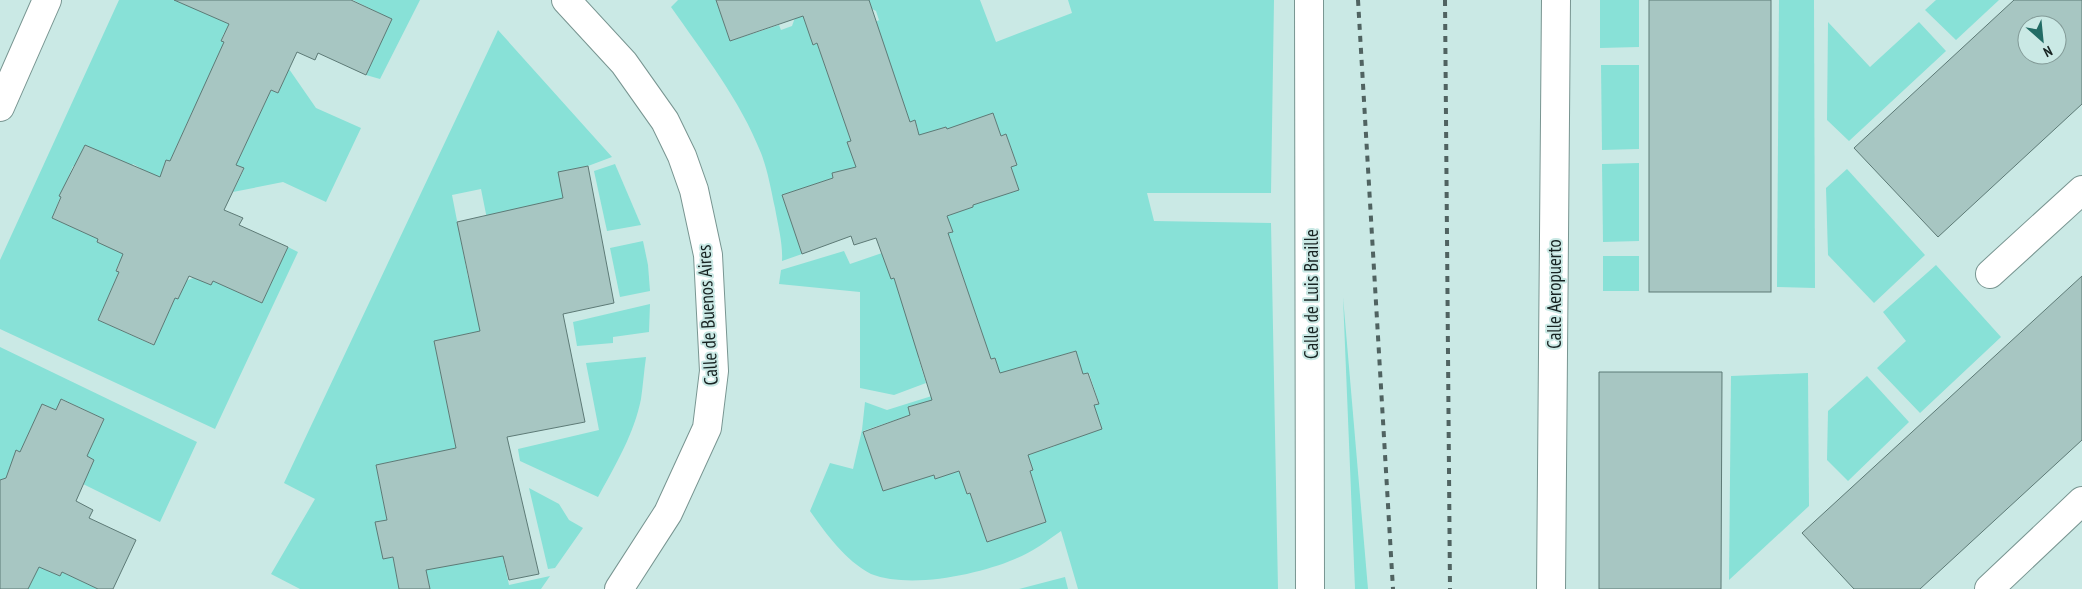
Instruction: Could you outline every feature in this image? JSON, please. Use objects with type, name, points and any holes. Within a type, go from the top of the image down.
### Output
[{"type":"street","points":[[0,107],[47,0]]},
{"type":"street","name":"Calle de Buenos Aires","points":[[566,0],[624,63],[664,120],[682,156],[694,190],[708,255],[714,371],[707,428],[668,513],[619,589]]},
{"type":"street","name":"Calle de Luis Braille","points":[[1310,0],[1310,589]]},
{"type":"street","name":"Calle Aeropuerto","points":[[1551,589],[1556,0]]},
{"type":"street","points":[[1990,274],[2082,190]]},
{"type":"street","points":[[1989,589],[2082,501]]},
{"type":"shaded area","points":[[119,0],[182,0],[218,12],[235,29],[224,33],[221,41],[224,42],[205,118],[192,112],[170,161],[166,160],[163,168],[167,178],[143,177],[140,168],[133,164],[130,168],[73,166],[52,218],[114,243],[129,259],[119,263],[116,270],[119,272],[98,320],[153,345],[175,298],[178,299],[182,290],[180,283],[201,275],[262,303],[288,247],[298,252],[215,429],[0,329],[0,260]]},
{"type":"shaded area","points":[[353,0],[420,0],[380,79],[366,75],[391,19]]},
{"type":"shaded area","points":[[678,0],[716,0],[730,41],[779,25],[781,30],[792,26],[797,12],[817,21],[817,43],[851,141],[848,142],[862,153],[855,176],[841,171],[832,173],[833,178],[782,195],[802,254],[782,261],[781,241],[775,208],[761,153],[743,114],[732,96],[671,7]]},
{"type":"shaded area","points":[[866,0],[980,0],[996,42],[1072,13],[1068,0],[1274,0],[1271,193],[1147,193],[1154,221],[1271,223],[1278,589],[1078,589],[1061,531],[1021,556],[982,570],[963,575],[924,580],[887,578],[871,574],[853,562],[830,538],[810,511],[830,463],[853,469],[862,430],[865,402],[887,410],[935,395],[943,397],[908,407],[910,415],[863,431],[883,491],[934,475],[935,479],[951,462],[967,478],[964,484],[967,494],[970,493],[987,542],[1046,522],[1030,471],[1033,470],[1030,461],[1022,457],[1036,444],[1046,449],[1055,446],[1054,442],[1094,405],[1099,403],[1089,373],[1083,374],[1075,351],[994,376],[998,368],[995,358],[991,359],[948,233],[952,232],[942,218],[955,206],[964,210],[973,207],[972,203],[1019,190],[1011,167],[1017,164],[1006,134],[1001,136],[993,113],[948,131],[946,127],[936,130],[931,140],[913,138],[918,129],[915,121],[910,122],[876,22],[879,20],[876,11],[868,7]]},
{"type":"shaded area","points":[[1600,0],[1639,0],[1639,47],[1600,48]]},
{"type":"shaded area","points":[[1779,0],[1814,0],[1815,288],[1777,287]]},
{"type":"shaded area","points":[[1936,0],[1999,0],[1956,40],[1925,10]]},
{"type":"shaded area","points":[[1828,22],[1870,67],[1919,22],[1946,51],[1849,141],[1827,120]]},
{"type":"shaded area","points":[[498,30],[612,157],[588,166],[559,172],[565,209],[488,224],[481,189],[452,195],[468,277],[484,330],[434,341],[456,448],[376,465],[387,520],[383,559],[393,557],[399,589],[300,589],[271,574],[315,499],[284,483]]},
{"type":"shaded area","points":[[1601,65],[1639,65],[1639,149],[1602,150]]},
{"type":"shaded area","points":[[289,69],[316,108],[361,128],[326,202],[283,182],[233,192],[244,169],[236,165],[271,90],[278,93]]},
{"type":"shaded area","points":[[1639,163],[1639,241],[1603,242],[1602,164]]},
{"type":"shaded area","points":[[615,164],[641,225],[607,231],[594,171]]},
{"type":"shaded area","points":[[1847,169],[1925,255],[1874,303],[1828,255],[1826,188]]},
{"type":"shaded area","points":[[643,241],[648,265],[650,291],[620,297],[610,248]]},
{"type":"shaded area","points":[[844,251],[850,264],[882,253],[891,278],[894,278],[920,356],[918,357],[926,383],[894,395],[860,388],[860,292],[779,284],[781,270]]},
{"type":"shaded area","points":[[1603,256],[1639,256],[1639,291],[1603,291]]},
{"type":"shaded area","points":[[1936,265],[2001,337],[1920,413],[1877,368],[1906,341],[1883,312]]},
{"type":"shaded area","points":[[1343,297],[1368,589],[1355,589]]},
{"type":"shaded area","points":[[650,304],[649,332],[613,337],[613,343],[577,346],[573,322]]},
{"type":"shaded area","points":[[0,347],[197,442],[160,522],[83,484],[87,456],[104,419],[62,399],[56,410],[42,405],[20,452],[16,450],[17,474],[0,480]]},
{"type":"shaded area","points":[[646,357],[641,399],[634,425],[598,497],[520,461],[518,449],[599,430],[586,363]]},
{"type":"shaded area","points":[[1808,373],[1809,506],[1729,580],[1731,376]]},
{"type":"shaded area","points":[[1867,376],[1909,422],[1848,481],[1827,460],[1828,411]]},
{"type":"shaded area","points":[[529,488],[559,504],[569,520],[583,528],[555,568],[548,569]]},
{"type":"shaded area","points":[[500,543],[509,585],[550,576],[541,589],[430,589],[424,561]]},
{"type":"shaded area","points":[[49,563],[53,573],[60,576],[62,572],[98,589],[25,589],[26,566]]},
{"type":"shaded area","points":[[1065,577],[1068,589],[1019,589]]},
{"type":"building","points":[[174,0],[351,0],[392,19],[366,75],[318,53],[315,60],[297,52],[278,93],[271,90],[236,165],[244,168],[224,210],[243,218],[239,225],[288,247],[262,303],[213,281],[211,285],[189,276],[178,299],[175,298],[154,345],[98,320],[119,272],[116,271],[123,254],[97,242],[98,239],[52,218],[61,197],[59,196],[85,145],[160,177],[166,160],[170,161],[224,42],[221,41],[229,24]]},
{"type":"building","points":[[716,0],[869,0],[910,122],[915,120],[919,135],[946,127],[947,129],[993,113],[1001,136],[1006,134],[1017,165],[1011,167],[1019,190],[973,205],[973,207],[947,216],[953,232],[948,233],[991,359],[995,358],[1000,373],[1076,351],[1083,374],[1088,373],[1099,404],[1094,405],[1102,429],[1028,455],[1033,470],[1030,471],[1046,522],[987,542],[970,493],[967,494],[959,471],[935,479],[934,475],[883,491],[863,432],[910,415],[908,407],[932,400],[894,278],[891,279],[876,238],[854,245],[851,236],[802,254],[782,195],[833,178],[832,173],[856,167],[847,142],[851,141],[817,43],[813,45],[803,16],[730,41]]},
{"type":"building","points":[[1649,0],[1771,0],[1771,292],[1649,292]]},
{"type":"building","points":[[2014,0],[2082,0],[2082,104],[1938,237],[1854,148]]},
{"type":"building","points":[[588,166],[614,303],[563,314],[585,422],[507,437],[539,574],[509,580],[503,556],[426,570],[430,589],[399,589],[393,557],[383,559],[375,522],[387,520],[376,465],[456,448],[434,341],[480,331],[457,222],[563,198],[558,172]]},
{"type":"building","points":[[2082,276],[2082,440],[1920,589],[1854,589],[1802,533]]},
{"type":"building","points":[[1599,372],[1722,372],[1721,589],[1599,589]]},
{"type":"building","points":[[61,399],[104,419],[87,456],[94,460],[76,501],[93,510],[89,518],[136,540],[113,589],[98,589],[62,572],[60,576],[39,567],[28,589],[0,589],[0,480],[6,478],[16,450],[20,452],[42,404],[56,410]]},
{"type":"railway","points":[[1358,0],[1393,589]]},
{"type":"railway","points":[[1445,0],[1450,589]]}]
